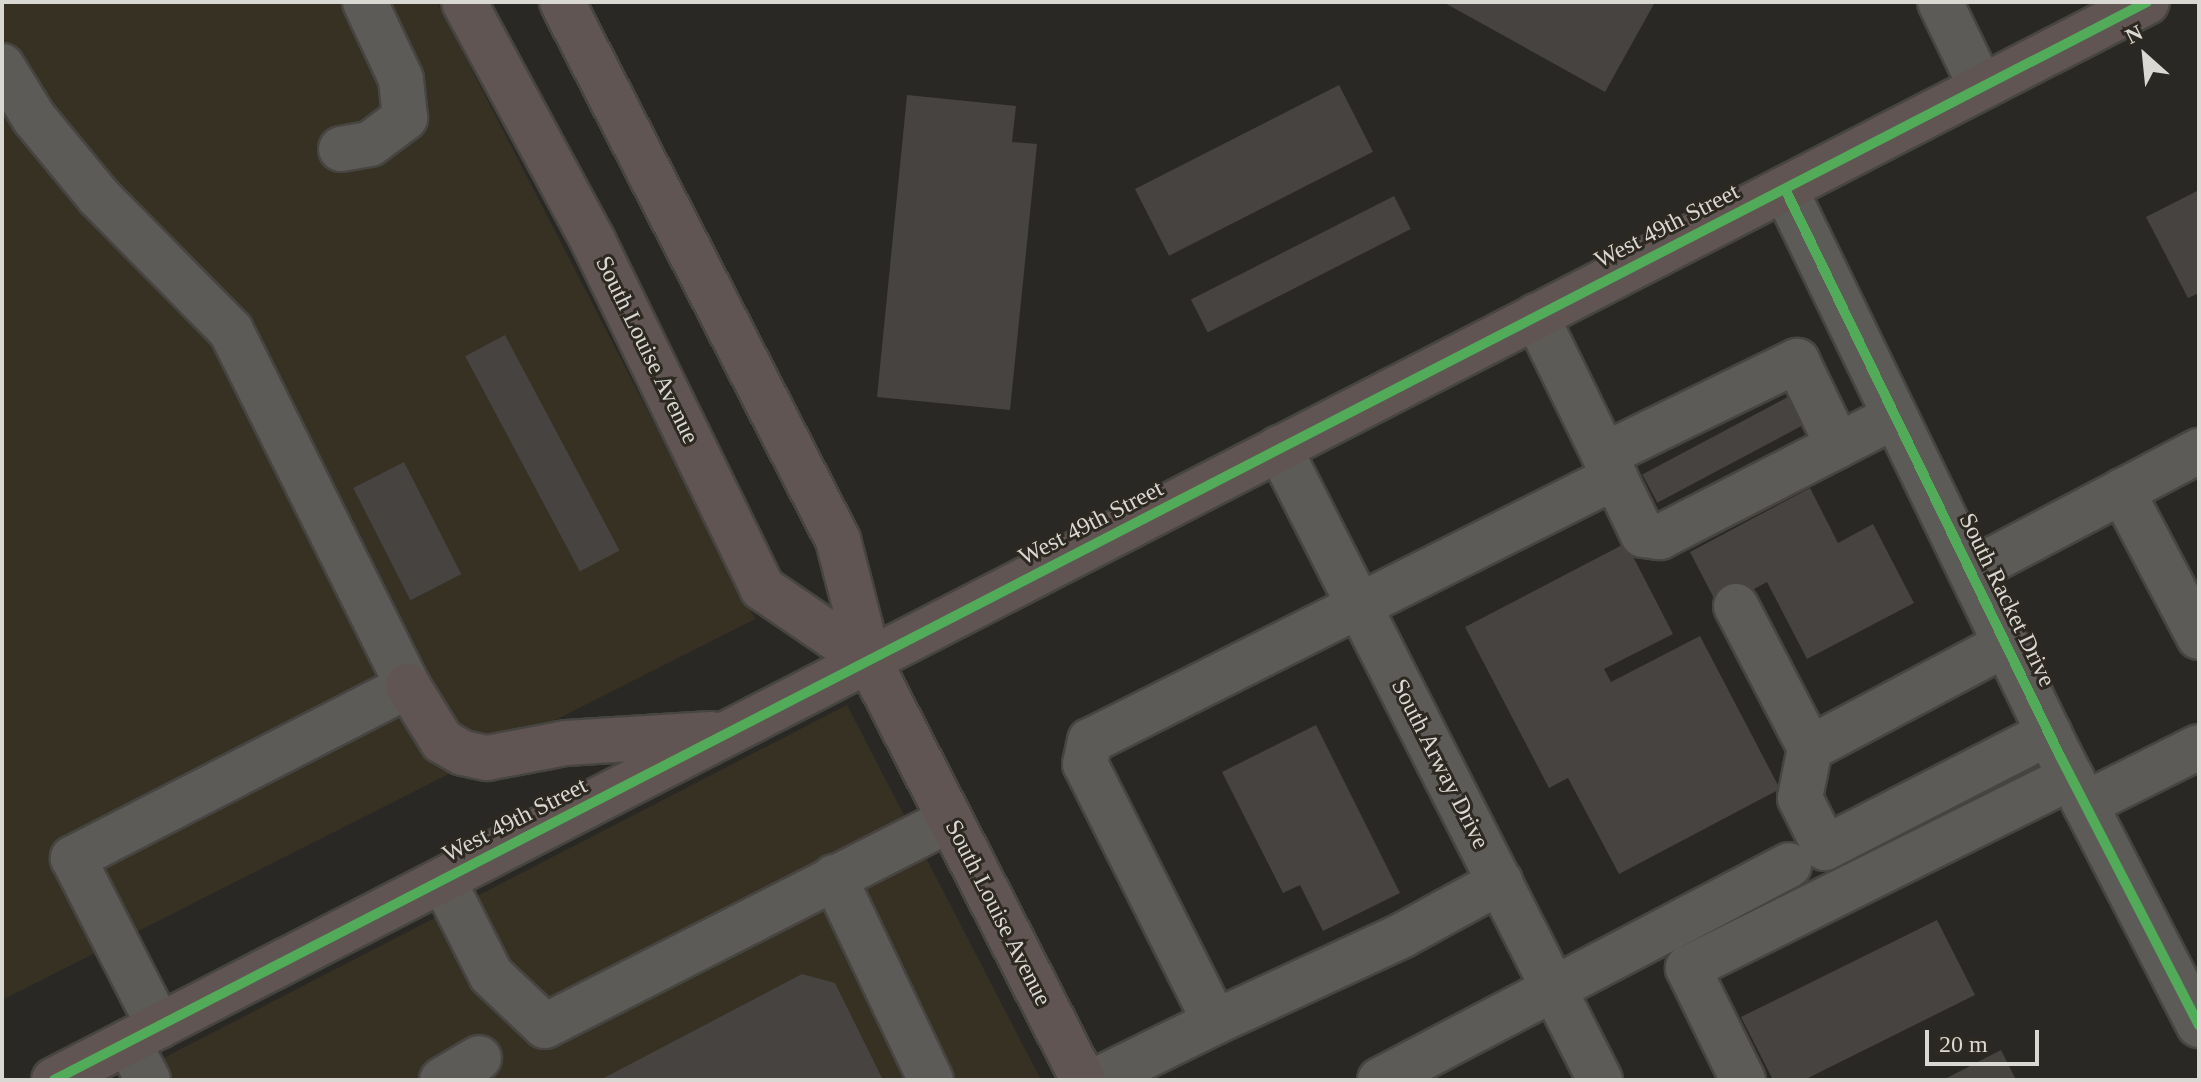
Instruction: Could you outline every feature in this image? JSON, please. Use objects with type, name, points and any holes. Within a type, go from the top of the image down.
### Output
[{"type":"main road","name":"South Louise Avenue","points":[[464,2],[593,241],[762,588],[869,661]]},
{"type":"main road","name":"South Louise Avenue","points":[[562,2],[838,540],[869,661],[1083,1080]]},
{"type":"main road","name":"West 49th Street","points":[[54,1080],[2147,2]]},
{"type":"main road","points":[[408,686],[442,741],[463,753],[487,758],[566,743],[730,733]]},
{"type":"street","points":[[341,149],[370,144],[405,118],[401,79],[365,2]]},
{"type":"street","points":[[1940,2],[1981,87]]},
{"type":"street","points":[[2,66],[34,118],[99,197],[231,331],[408,686],[73,858],[144,1034],[148,1080]]},
{"type":"street","name":"South Racket Drive","points":[[1785,189],[2049,733],[2199,1025]]},
{"type":"street","points":[[1536,316],[1643,535],[1660,537],[1895,416]]},
{"type":"street","points":[[1215,1022],[1085,764],[1090,741],[1359,606],[1797,361],[1838,446]]},
{"type":"street","name":"South Arway Drive","points":[[1279,448],[1600,1080]]},
{"type":"street","points":[[1971,571],[2199,451]]},
{"type":"street","points":[[2122,491],[2199,637]]},
{"type":"street","points":[[1736,606],[1810,748],[1800,798],[1825,848],[2049,733]]},
{"type":"street","points":[[1810,748],[2006,644]]},
{"type":"street","points":[[1688,968],[2078,791],[2199,747]]},
{"type":"street","points":[[443,880],[491,975],[545,1026],[950,820]]},
{"type":"street","points":[[1380,1080],[1454,1063],[1554,989],[1789,865]]},
{"type":"street","points":[[834,877],[931,1080]]},
{"type":"street","points":[[1097,1080],[1403,935],[1500,882]]},
{"type":"street","points":[[1670,928],[1743,1080]]},
{"type":"street","points":[[442,1080],[479,1058]]},
{"type":"shaded area","points":[[2,2],[437,2],[755,619],[2,1000]]},
{"type":"shaded area","points":[[847,705],[1041,1080],[121,1080]]},
{"type":"building","points":[[1443,2],[1655,2],[1605,92]]},
{"type":"building","points":[[1339,85],[1373,152],[1169,256],[1135,189]]},
{"type":"building","points":[[907,95],[1016,106],[1012,142],[1037,144],[1010,410],[877,397]]},
{"type":"building","points":[[2199,190],[2199,293],[2188,298],[2146,217]]},
{"type":"building","points":[[1394,196],[1411,229],[1208,332],[1191,300]]},
{"type":"building","points":[[505,335],[620,550],[580,572],[465,356]]},
{"type":"building","points":[[1803,389],[1818,417],[1657,503],[1642,474]]},
{"type":"building","points":[[404,462],[461,574],[410,600],[353,488]]},
{"type":"building","points":[[1810,488],[1838,543],[1873,524],[1914,603],[1807,659],[1767,582],[1719,608],[1690,552]]},
{"type":"building","points":[[1626,543],[1673,634],[1604,669],[1611,682],[1700,636],[1780,789],[1619,874],[1568,778],[1549,788],[1465,627]]},
{"type":"building","points":[[1316,725],[1400,893],[1323,931],[1300,885],[1283,893],[1222,772]]},
{"type":"building","points":[[1937,920],[1975,995],[1804,1080],[1773,1080],[1741,1017]]},
{"type":"building","points":[[802,974],[835,983],[883,1080],[600,1080]]},
{"type":"building","points":[[2001,1050],[2016,1080],[1943,1080]]},
{"type":"cycle path","points":[[54,1080],[2147,2]]},
{"type":"cycle path","points":[[1785,189],[2060,756],[2199,1025]]}]
